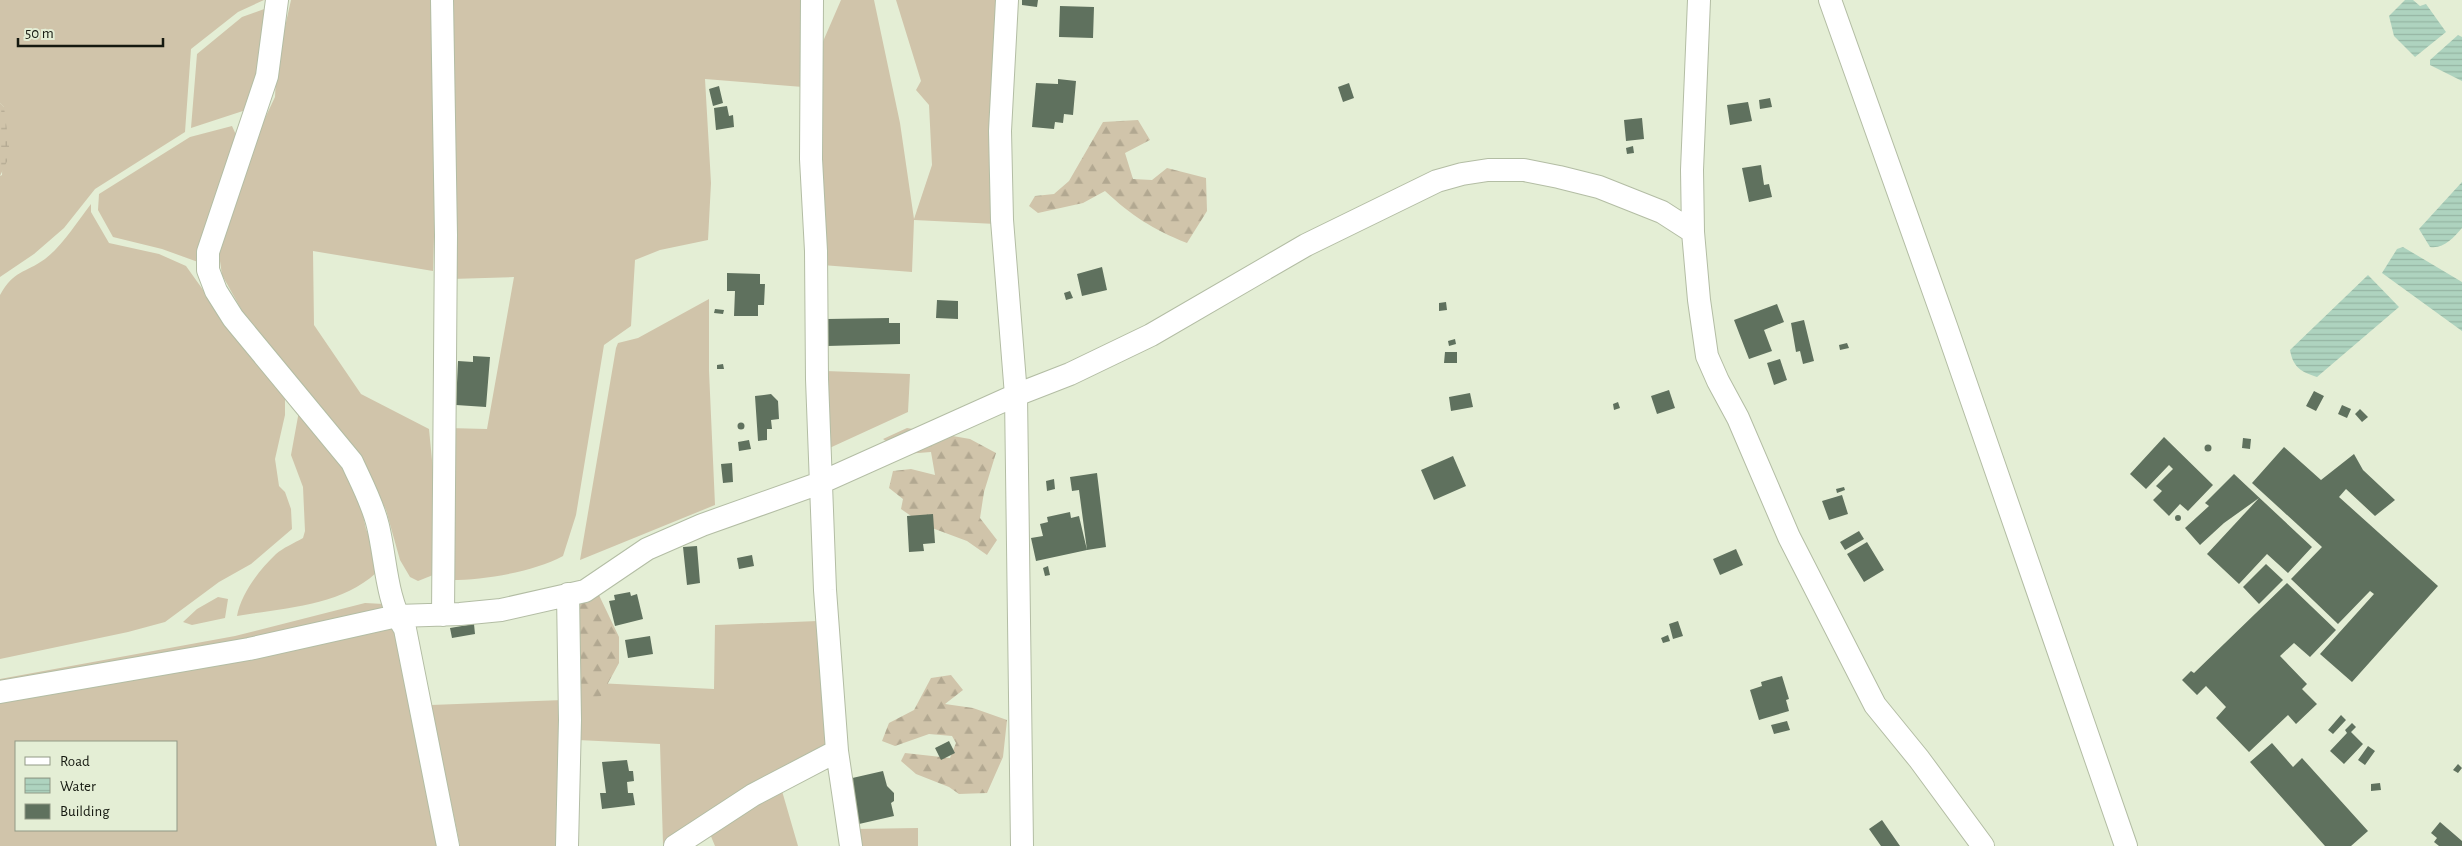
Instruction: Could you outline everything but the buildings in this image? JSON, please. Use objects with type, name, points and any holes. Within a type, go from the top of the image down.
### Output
[{"type":"street","points":[[277,0],[268,76],[234,171],[219,224],[208,252],[208,270],[216,292],[233,318],[352,462],[378,523],[397,616],[406,629],[448,846]]},
{"type":"street","points":[[442,0],[446,235],[443,615]]},
{"type":"street","points":[[812,0],[811,159],[816,251],[820,483],[824,521],[825,590],[837,751],[851,846]]},
{"type":"street","points":[[1006,0],[1000,130],[1002,220],[1016,395],[1022,846]]},
{"type":"street","points":[[1699,0],[1692,170],[1693,232],[1699,300],[1708,356],[1738,418],[1789,537],[1875,705],[1919,759],[1983,846]]},
{"type":"street","points":[[1830,0],[1943,317],[2126,846]]},
{"type":"street","points":[[0,692],[249,649],[397,616],[443,615],[501,610],[585,591],[647,549],[684,533],[820,483],[1016,395],[1070,374],[1151,334],[1306,245],[1437,181],[1462,174],[1488,170],[1524,170],[1600,187],[1662,212],[1693,232]]},
{"type":"street","points":[[567,846],[570,720],[568,594]]},
{"type":"street","points":[[675,846],[753,794],[837,751]]},
{"type":"green space","points":[[0,0],[264,0],[238,12],[191,49],[185,132],[95,189],[64,228],[34,254],[0,277],[0,176],[2,175],[4,107],[0,103]]},
{"type":"green space","points":[[291,0],[432,0],[436,169],[433,271],[313,251],[314,325],[361,394],[429,429],[434,481],[433,575],[418,581],[410,577],[400,560],[386,510],[359,456],[245,316],[222,275],[218,247],[246,158],[275,97],[280,49]]},
{"type":"green space","points":[[452,0],[807,0],[803,87],[705,79],[711,183],[708,240],[660,250],[635,260],[631,326],[604,345],[576,515],[563,556],[523,571],[451,580],[448,428],[487,429],[514,277],[451,279]]},
{"type":"green space","points":[[841,0],[874,0],[900,123],[914,219],[932,165],[929,105],[916,90],[921,81],[896,0],[996,0],[996,224],[914,220],[912,272],[822,265],[818,53]]},
{"type":"green space","points":[[267,8],[264,41],[249,109],[191,128],[197,54],[242,17]]},
{"type":"green space","points":[[0,103],[4,107],[10,155],[0,176]]},
{"type":"green space","points":[[1138,120],[1150,140],[1125,153],[1133,179],[1152,180],[1167,168],[1206,178],[1207,211],[1187,243],[1143,221],[1124,208],[1105,191],[1083,203],[1038,213],[1029,206],[1035,196],[1054,194],[1069,181],[1103,122]]},
{"type":"green space","points":[[232,126],[237,137],[198,262],[162,249],[113,237],[98,210],[99,194],[190,137]]},
{"type":"green space","points":[[91,204],[91,212],[109,243],[159,254],[186,266],[226,322],[285,392],[285,415],[275,459],[279,486],[285,492],[291,509],[292,529],[251,564],[219,582],[165,622],[128,632],[0,659],[0,295],[15,276],[38,264],[52,253]]},
{"type":"green space","points":[[709,299],[709,371],[715,505],[580,560],[618,343],[638,338]]},
{"type":"green space","points":[[825,371],[910,374],[908,412],[823,451]]},
{"type":"green space","points":[[299,411],[357,487],[366,529],[376,554],[376,573],[346,593],[329,599],[292,608],[237,616],[242,599],[263,567],[279,552],[303,538],[305,531],[303,487],[291,455]]},
{"type":"green space","points":[[907,428],[970,439],[996,453],[984,492],[980,518],[997,540],[987,555],[967,541],[924,525],[901,509],[903,499],[889,488],[893,471],[911,469],[935,475],[931,452],[905,454],[883,439]]},
{"type":"green space","points":[[597,591],[619,637],[619,663],[601,696],[592,698],[578,682],[576,596]]},
{"type":"green space","points":[[218,597],[228,599],[225,618],[192,625],[183,622],[197,609]]},
{"type":"green space","points":[[365,603],[384,604],[397,624],[440,846],[0,846],[0,679],[235,636]]},
{"type":"green space","points":[[818,621],[829,739],[824,749],[711,811],[663,844],[660,744],[578,740],[578,682],[714,689],[715,625]]},
{"type":"green space","points":[[951,675],[963,690],[945,704],[973,708],[1007,720],[1003,757],[987,793],[959,794],[949,787],[916,774],[901,761],[905,753],[950,758],[956,743],[952,736],[929,734],[895,746],[882,741],[889,723],[914,710],[931,678]]},
{"type":"green space","points":[[564,700],[558,846],[460,846],[431,705]]},
{"type":"green space","points":[[782,791],[798,846],[715,846],[710,834]]},
{"type":"green space","points":[[918,828],[918,846],[855,846],[854,829]]},
{"type":"water","points":[[2405,0],[2413,0],[2420,6],[2426,4],[2446,32],[2415,57],[2394,36],[2389,16]]},
{"type":"water","points":[[2458,35],[2462,37],[2462,81],[2430,65],[2430,60]]},
{"type":"water","points":[[2462,182],[2462,228],[2444,245],[2430,247],[2419,229]]},
{"type":"water","points":[[2403,247],[2462,282],[2462,331],[2382,273],[2397,249]]},
{"type":"water","points":[[2368,275],[2399,307],[2317,377],[2302,371],[2293,361],[2290,350]]}]
